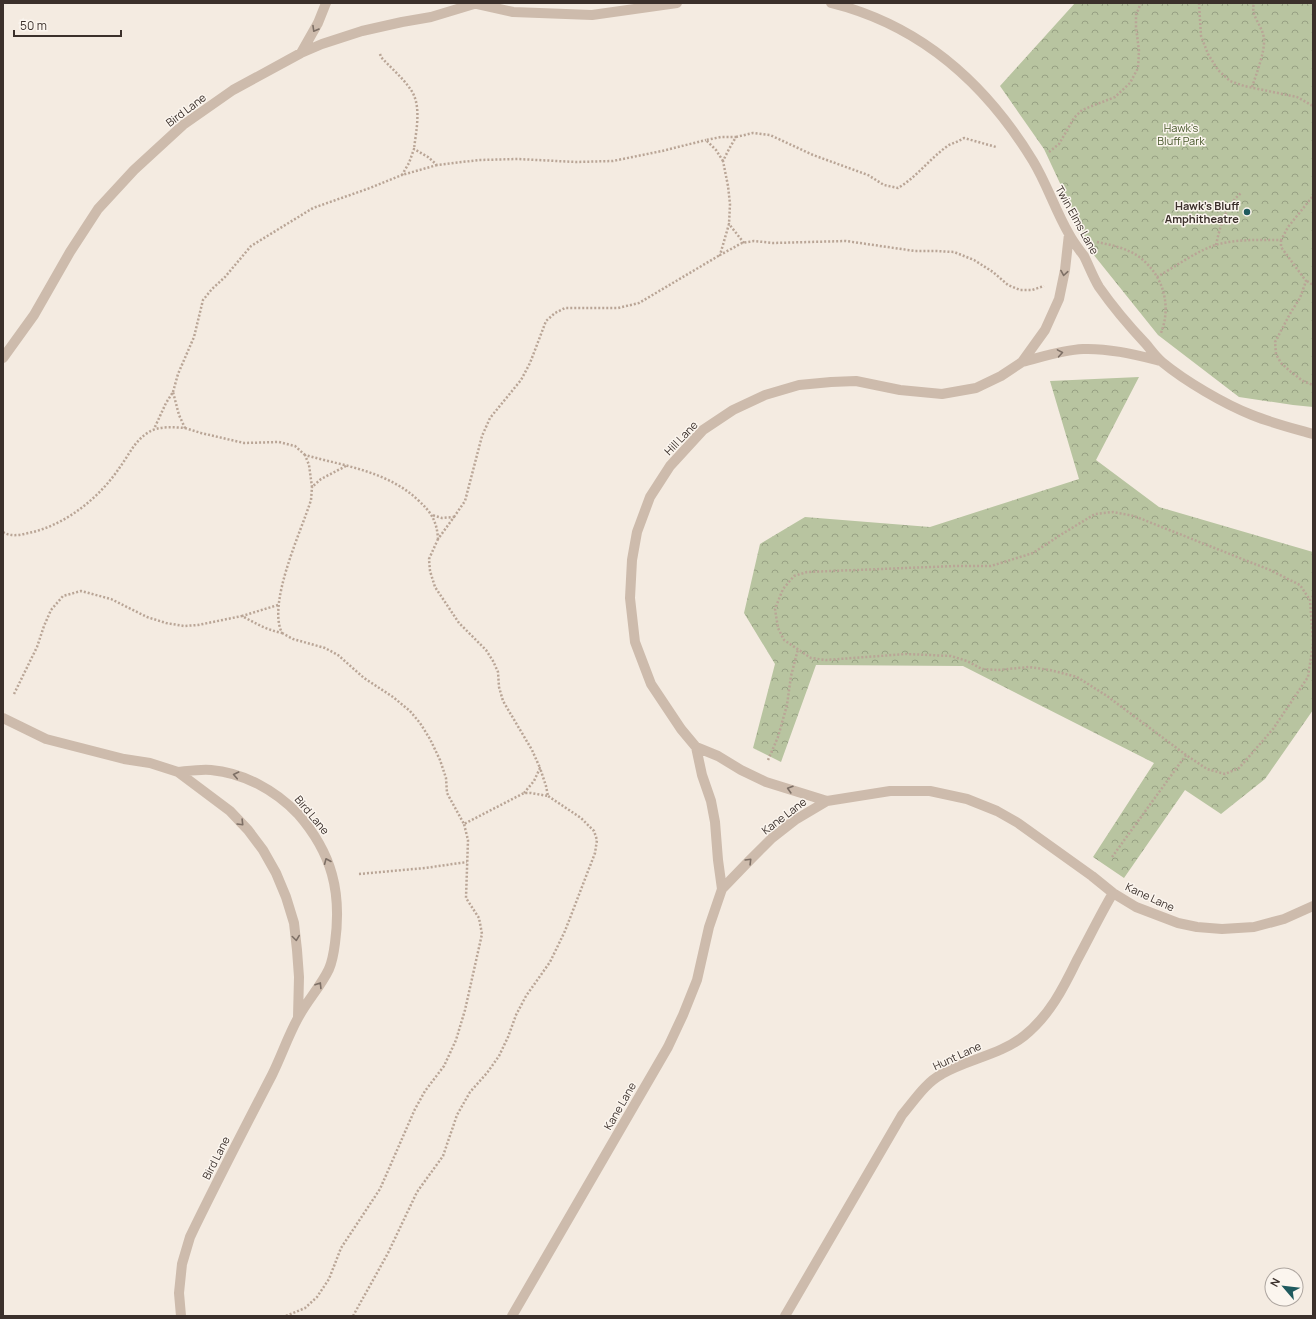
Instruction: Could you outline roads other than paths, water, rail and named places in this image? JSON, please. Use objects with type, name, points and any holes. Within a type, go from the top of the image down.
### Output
[{"type":"street","points":[[301,53],[318,23],[326,3]]},
{"type":"street","points":[[473,3],[513,12],[592,15],[677,3]]},
{"type":"street","name":"Bird Lane","points":[[3,358],[34,315],[70,252],[98,209],[134,170],[183,125],[234,90],[301,53],[322,44],[362,31],[431,17],[473,3]]},
{"type":"street","name":"Twin Elms Lane","points":[[831,3],[850,8],[891,24],[929,46],[967,78],[998,110],[1033,162],[1069,234],[1084,256],[1098,286],[1127,324],[1161,361],[1192,383],[1238,409],[1272,423],[1313,434]]},
{"type":"street","points":[[1022,362],[1045,330],[1059,299],[1065,270],[1069,234]]},
{"type":"street","points":[[1022,362],[1060,352],[1083,349],[1129,353],[1161,361]]},
{"type":"street","name":"Hill Lane","points":[[696,747],[681,729],[651,684],[635,642],[630,598],[632,560],[637,532],[650,497],[670,466],[703,430],[733,410],[765,395],[799,385],[856,381],[900,390],[942,394],[976,388],[1001,376],[1022,362]]},
{"type":"street","name":"Bird Lane","points":[[3,718],[46,739],[124,759],[150,763],[178,772],[230,811],[248,830],[263,850],[276,873],[286,897],[294,923],[297,950],[299,977],[298,1018]]},
{"type":"street","points":[[696,747],[718,756],[741,770],[766,782],[827,801]]},
{"type":"street","points":[[696,747],[715,822],[722,889]]},
{"type":"street","name":"Bird Lane","points":[[178,772],[210,770],[244,777],[275,794],[290,806],[306,823],[320,843],[331,870],[336,894],[337,920],[335,943],[329,968],[298,1018],[280,1060],[190,1237],[182,1264],[179,1293],[181,1316]]},
{"type":"street","name":"Kane Lane","points":[[512,1316],[668,1047],[697,980],[709,927],[722,889],[772,838],[795,820],[827,801],[890,791],[930,791],[967,799],[997,811],[1018,823],[1087,872],[1113,893],[1136,906],[1178,923],[1197,927],[1222,929],[1254,927],[1284,919],[1313,906]]},
{"type":"street","name":"Hunt Lane","points":[[785,1316],[902,1115],[922,1090],[940,1075],[960,1065],[1010,1047],[1038,1024],[1049,1011],[1059,995],[1113,893]]},
{"type":"place","name":"Hawk's Bluff Amphitheatre","points":[[1247,212]]},
{"type":"park label","name":"Hawk's Bluff Park","points":[[1181,134]]}]
